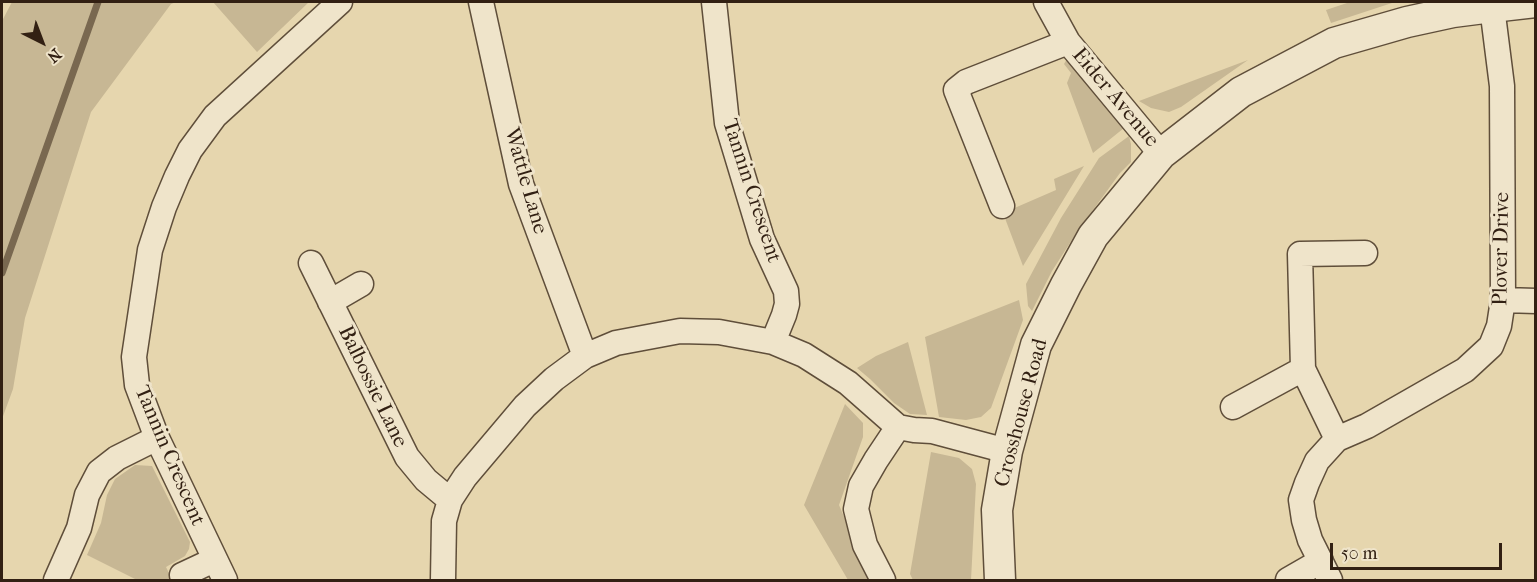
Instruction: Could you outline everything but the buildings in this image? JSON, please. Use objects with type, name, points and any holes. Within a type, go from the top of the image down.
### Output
[{"type":"street","name":"Tannin Crescent","points":[[220,570],[157,438],[137,385],[134,357],[150,250],[177,176],[190,150],[215,116],[340,2]]},
{"type":"street","name":"Wattle Lane","points":[[481,2],[521,184],[585,356]]},
{"type":"street","name":"Tannin Crescent","points":[[714,2],[727,123],[762,239],[786,291],[787,304],[773,342]]},
{"type":"street","name":"Eider Avenue","points":[[1046,2],[1068,42],[1161,154]]},
{"type":"street","name":"Crosshouse Road","points":[[1000,580],[997,510],[1007,451],[1036,345],[1093,236],[1161,154],[1241,92],[1334,43],[1407,22],[1453,12],[1536,2]]},
{"type":"street","name":"Plover Drive","points":[[1288,580],[1326,571],[1310,540],[1301,500],[1317,460],[1337,439],[1367,426],[1465,370],[1491,346],[1495,338],[1503,300],[1502,86],[1492,7]]},
{"type":"street","name":"Eider Avenue","points":[[1002,206],[956,90],[966,82],[1068,42]]},
{"type":"street","points":[[1337,439],[1303,369],[1300,254],[1365,254]]},
{"type":"street","name":"Balbossie Lane","points":[[311,263],[407,457],[426,480],[450,500]]},
{"type":"street","points":[[330,302],[361,284]]},
{"type":"street","points":[[1503,300],[1536,301]]},
{"type":"street","points":[[443,580],[444,521],[450,500],[465,477],[525,406],[554,379],[585,356],[616,343],[680,331],[719,332],[773,342],[804,355],[848,383],[898,427],[933,431],[1007,451]]},
{"type":"street","points":[[1233,407],[1303,369]]},
{"type":"street","points":[[883,580],[865,545],[856,509],[861,486],[898,427]]},
{"type":"street","points":[[56,580],[79,528],[87,495],[99,472],[117,458],[157,438]]},
{"type":"street","points":[[182,575],[220,570]]},
{"type":"shaded area","points":[[12,2],[176,2],[171,4],[91,112],[25,318],[13,389],[2,419],[2,21]]},
{"type":"shaded area","points":[[213,2],[309,2],[257,52]]},
{"type":"shaded area","points":[[1350,2],[1395,2],[1331,23],[1326,10]]},
{"type":"shaded area","points":[[1067,59],[1124,128],[1093,153],[1067,83],[1071,73],[1064,64]]},
{"type":"shaded area","points":[[1248,60],[1181,107],[1169,112],[1151,108],[1139,101]]},
{"type":"shaded area","points":[[1129,136],[1131,162],[1120,173],[1077,232],[1052,271],[1032,311],[1028,306],[1026,284],[1061,218],[1099,158]]},
{"type":"shaded area","points":[[1084,166],[1023,266],[1003,213],[1056,190],[1054,179]]},
{"type":"shaded area","points":[[1019,300],[1023,320],[991,408],[981,417],[966,420],[939,417],[925,337]]},
{"type":"shaded area","points":[[908,342],[927,415],[910,414],[894,403],[857,368],[876,356]]},
{"type":"shaded area","points":[[845,404],[863,423],[863,437],[839,505],[871,580],[848,580],[804,505]]},
{"type":"shaded area","points":[[931,452],[959,458],[972,469],[976,484],[971,580],[913,580],[910,574]]},
{"type":"shaded area","points":[[135,465],[152,466],[190,542],[185,556],[166,567],[172,579],[170,580],[137,580],[87,555],[101,523],[107,495],[115,479]]},
{"type":"waterway","points":[[2,273],[98,2]]}]
